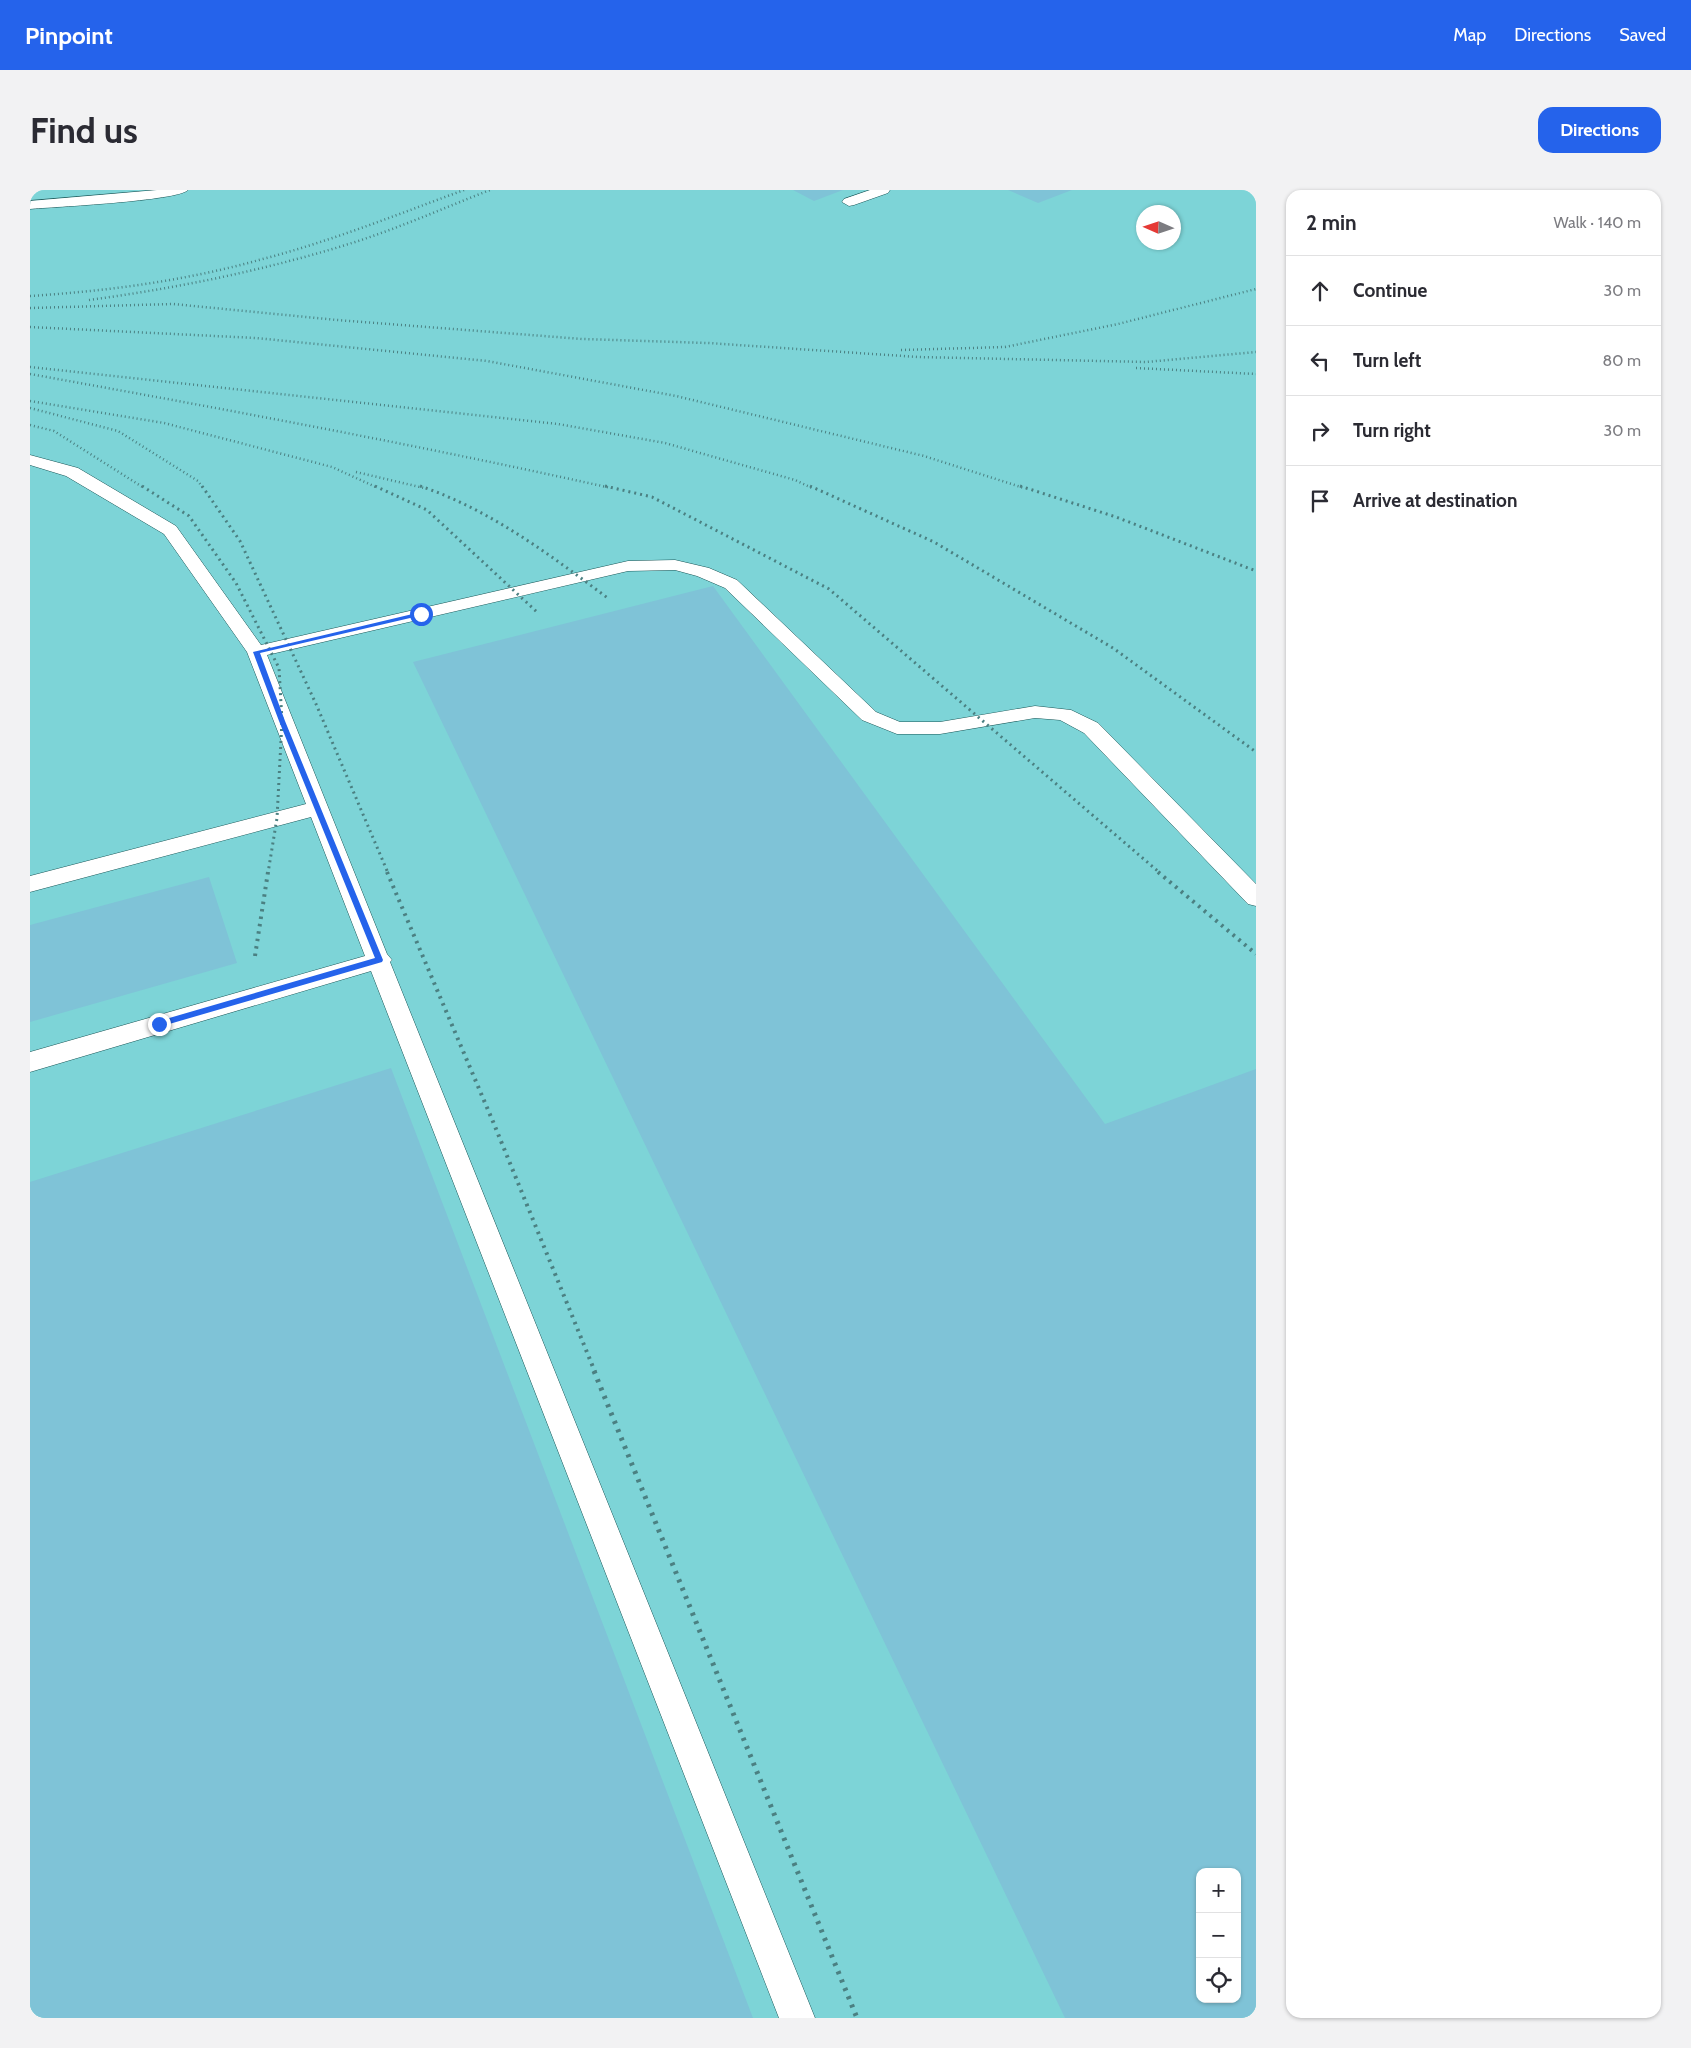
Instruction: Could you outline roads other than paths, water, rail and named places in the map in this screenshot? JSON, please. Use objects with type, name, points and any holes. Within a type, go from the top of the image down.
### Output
[{"type":"lane","points":[[30,205],[151,195],[181,190]]},
{"type":"lane","points":[[849,202],[883,190]]},
{"type":"lane","points":[[30,460],[72,472],[170,530],[256,652],[380,960],[797,2018]]},
{"type":"lane","points":[[256,652],[628,566],[675,565],[704,572],[731,584],[869,716],[897,728],[940,728],[1036,712],[1064,714],[1091,728],[1256,898]]},
{"type":"lane","points":[[30,884],[318,808]]},
{"type":"lane","points":[[30,1062],[380,960]]},
{"type":"railway","points":[[30,296],[145,284],[231,267],[337,237],[464,190]]},
{"type":"railway","points":[[89,300],[156,290],[222,277],[320,253],[387,231],[490,190]]},
{"type":"railway","points":[[901,350],[1005,347],[1118,324],[1256,289]]},
{"type":"railway","points":[[30,308],[173,304],[337,320],[582,339],[708,343],[918,357],[1146,362],[1256,352]]},
{"type":"railway","points":[[30,327],[256,338],[487,361],[676,396],[924,456],[1024,488]]},
{"type":"railway","points":[[30,367],[558,424],[665,443],[795,480],[812,488]]},
{"type":"railway","points":[[1136,368],[1256,374]]},
{"type":"railway","points":[[30,374],[321,428],[611,488]]},
{"type":"railway","points":[[30,401],[164,423],[332,467],[378,488]]},
{"type":"railway","points":[[30,408],[118,431],[198,481],[203,488]]},
{"type":"railway","points":[[30,425],[54,431],[144,488]]},
{"type":"railway","points":[[356,472],[424,488]]},
{"type":"railway","points":[[142,486],[189,516],[236,583],[279,668],[282,721],[277,818],[268,873]]},
{"type":"railway","points":[[202,486],[240,541],[316,704],[388,873]]},
{"type":"railway","points":[[375,486],[427,510],[538,613]]},
{"type":"railway","points":[[420,486],[471,508],[519,535],[609,599]]},
{"type":"railway","points":[[605,486],[652,497],[829,589],[1160,873]]},
{"type":"railway","points":[[810,486],[934,542],[1113,648],[1256,752]]},
{"type":"railway","points":[[1020,486],[1116,517],[1256,571]]},
{"type":"railway","points":[[255,956],[268,872]]},
{"type":"railway","points":[[387,872],[494,1124],[595,1372]]},
{"type":"railway","points":[[1158,872],[1256,954]]},
{"type":"railway","points":[[594,1371],[857,2018]]}]
